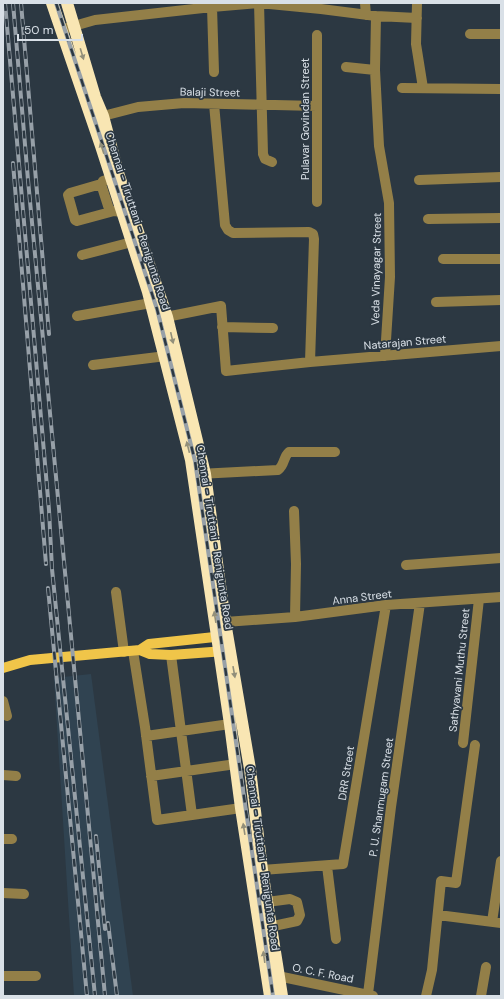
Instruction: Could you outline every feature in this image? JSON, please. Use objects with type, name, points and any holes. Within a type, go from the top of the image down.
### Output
[{"type":"highway","name":"Chennai - Tiruttani - Renigunta Road","points":[[52,3],[111,180],[162,318],[199,474],[225,622],[223,636]]},
{"type":"highway","name":"Chennai - Tiruttani - Renigunta Road","points":[[67,3],[95,97],[103,116],[116,212],[132,242],[151,303],[162,318],[166,356],[191,460],[199,474],[225,651],[230,724],[241,808],[266,927],[280,977],[282,996]]},
{"type":"highway","name":"Chennai - Tiruttani - Renigunta Road","points":[[225,651],[245,737],[267,902],[267,974],[270,996]]},
{"type":"highway","points":[[232,738],[245,737]]},
{"type":"main road","points":[[133,651],[149,644],[223,636]]},
{"type":"main road","points":[[3,668],[30,660],[133,651],[150,654],[172,655],[225,651]]},
{"type":"street","points":[[62,30],[95,20],[191,7],[212,7],[259,3],[317,8],[371,16],[417,18]]},
{"type":"street","points":[[259,3],[263,154],[265,159],[272,162]]},
{"type":"street","name":"Veda Vinayagar Street","points":[[365,3],[371,16],[379,146],[389,203],[390,278],[385,356]]},
{"type":"street","points":[[417,3],[416,44],[423,88]]},
{"type":"street","points":[[212,7],[214,72]]},
{"type":"street","points":[[470,34],[501,34]]},
{"type":"street","name":"Pulavar Govindan Street","points":[[317,202],[318,35]]},
{"type":"street","points":[[346,67],[375,70]]},
{"type":"street","points":[[402,88],[501,89]]},
{"type":"street","name":"Balaji Street","points":[[103,116],[138,107],[184,102],[317,106]]},
{"type":"street","points":[[214,104],[224,218],[225,225],[228,230],[234,233],[309,232],[313,234],[310,362]]},
{"type":"street","points":[[419,180],[501,177]]},
{"type":"street","points":[[111,180],[70,193],[68,195],[75,220],[77,221],[116,212]]},
{"type":"street","points":[[428,219],[501,218]]},
{"type":"street","points":[[82,255],[132,242]]},
{"type":"street","points":[[443,258],[501,259]]},
{"type":"street","points":[[436,302],[501,300]]},
{"type":"street","points":[[77,316],[151,303]]},
{"type":"street","points":[[162,318],[221,306],[222,327],[273,328]]},
{"type":"street","name":"Natarajan Street","points":[[222,327],[226,371],[310,362],[501,346]]},
{"type":"street","points":[[93,365],[166,356]]},
{"type":"street","points":[[199,474],[278,470],[282,468],[286,454],[289,452],[335,452]]},
{"type":"street","points":[[294,510],[296,564],[295,617]]},
{"type":"street","points":[[406,565],[501,558]]},
{"type":"street","points":[[116,592],[133,651],[146,736],[156,820],[241,808]]},
{"type":"street","name":"Anna Street","points":[[225,622],[295,617],[386,605],[501,598]]},
{"type":"street","name":"Sathyavani Muthu Street","points":[[463,744],[479,599]]},
{"type":"street","name":"P. U. Shanmugam Street","points":[[370,995],[391,807],[420,603]]},
{"type":"street","name":"DRR Street","points":[[262,870],[343,864],[386,605]]},
{"type":"street","points":[[172,655],[192,815]]},
{"type":"street","points":[[3,701],[7,716]]},
{"type":"street","points":[[146,736],[230,724]]},
{"type":"street","points":[[426,996],[432,970],[441,881],[456,883],[476,745]]},
{"type":"street","points":[[151,776],[236,764]]},
{"type":"street","points":[[3,775],[16,776]]},
{"type":"street","points":[[438,915],[497,923],[501,861]]},
{"type":"street","points":[[327,866],[336,939]]},
{"type":"street","points":[[3,893],[24,894]]},
{"type":"street","points":[[266,927],[298,921],[300,915],[297,902],[290,899],[267,902]]},
{"type":"street","points":[[481,996],[486,967]]},
{"type":"street","name":"O. C. F. Road","points":[[267,974],[370,995]]},
{"type":"street","points":[[3,976],[36,976]]},
{"type":"shaded area","points":[[91,674],[133,996],[74,996],[54,678]]},
{"type":"railway","points":[[5,3],[49,510],[52,569],[95,996]]},
{"type":"railway","points":[[13,3],[28,180],[105,996]]},
{"type":"railway","points":[[21,3],[49,334]]},
{"type":"railway","points":[[56,3],[157,309],[195,461],[273,996]]},
{"type":"railway","points":[[13,163],[46,564]]},
{"type":"railway","points":[[48,588],[87,996]]},
{"type":"railway","points":[[96,836],[105,929]]},
{"type":"railway","points":[[108,923],[117,996]]}]
